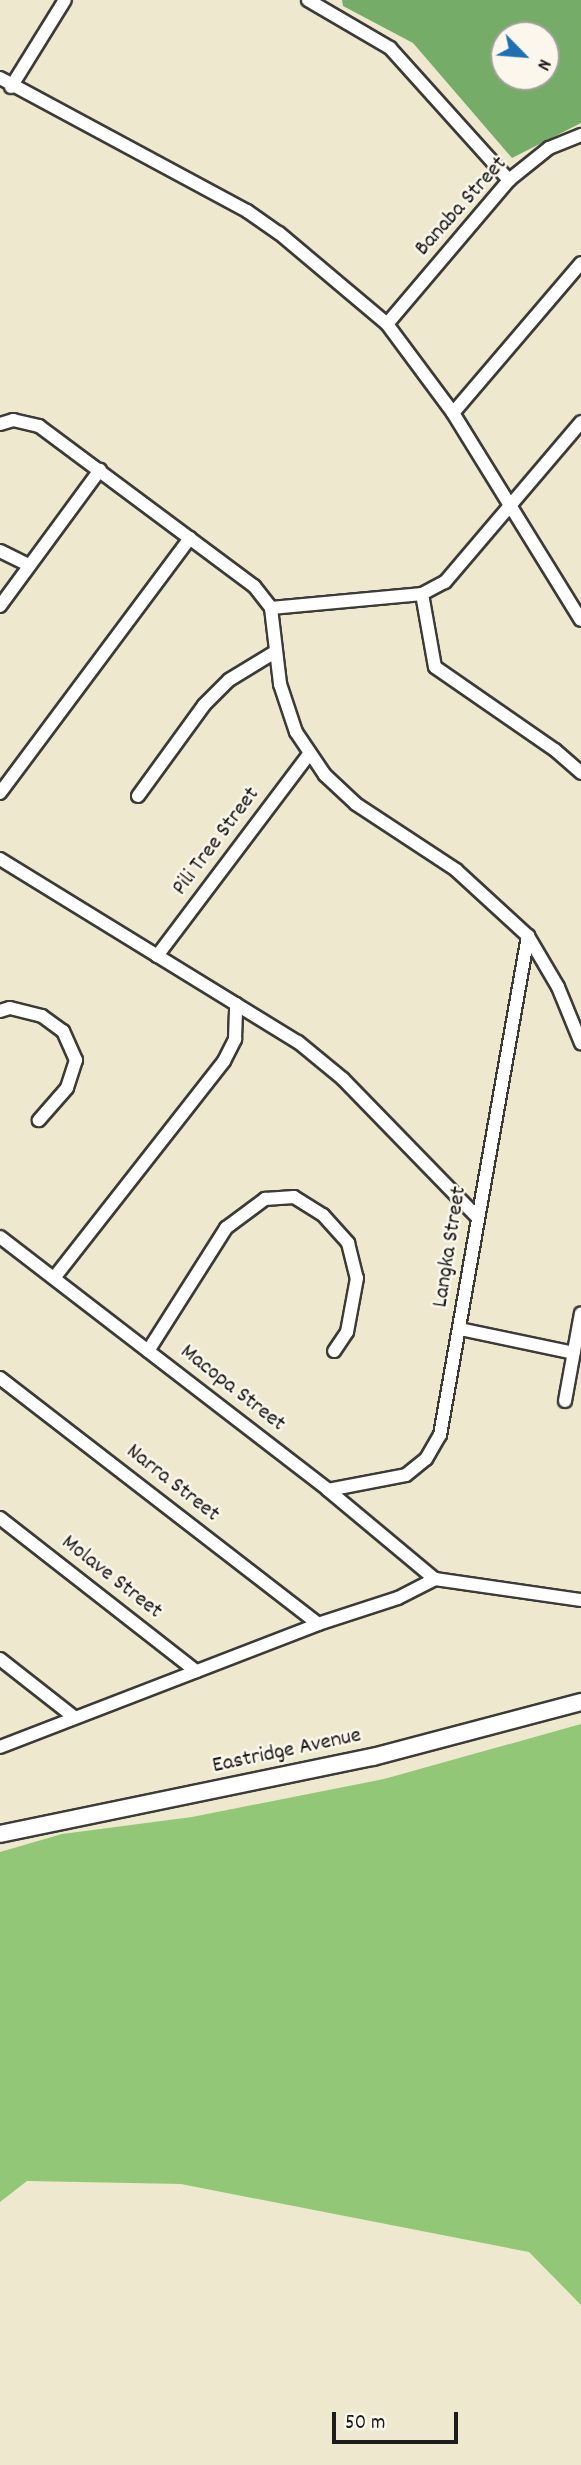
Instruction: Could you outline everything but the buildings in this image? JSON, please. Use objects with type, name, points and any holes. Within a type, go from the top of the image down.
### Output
[{"type":"street","points":[[11,87],[65,0]]},
{"type":"street","points":[[308,0],[327,4],[390,48],[509,180]]},
{"type":"street","points":[[0,78],[11,87],[247,211],[279,233],[387,324],[453,413],[581,620]]},
{"type":"street","name":"Banaba Street","points":[[387,324],[509,180],[549,148],[581,135]]},
{"type":"street","points":[[453,413],[581,263]]},
{"type":"street","points":[[0,424],[13,420],[39,426],[254,586],[271,608],[275,652],[296,733],[310,753],[356,804],[456,870],[528,936],[558,987],[581,1043]]},
{"type":"street","points":[[271,608],[422,594],[445,582],[581,424]]},
{"type":"street","points":[[0,606],[100,470]]},
{"type":"street","points":[[0,793],[190,538]]},
{"type":"street","points":[[0,551],[29,565]]},
{"type":"street","points":[[422,594],[435,667],[555,750],[581,773]]},
{"type":"street","points":[[138,796],[204,705],[229,680],[275,652]]},
{"type":"street","name":"Pili Tree Street","points":[[157,956],[310,753]]},
{"type":"street","points":[[0,859],[298,1042],[343,1079],[477,1217]]},
{"type":"street","name":"Langka Street","points":[[328,1489],[406,1475],[426,1459],[440,1435],[447,1408],[477,1217],[528,936]]},
{"type":"street","points":[[54,1278],[224,1061],[235,1039],[236,1004]]},
{"type":"street","points":[[0,1011],[10,1008],[41,1016],[63,1031],[76,1060],[67,1088],[39,1120]]},
{"type":"street","points":[[148,1351],[226,1228],[265,1199],[294,1198],[323,1215],[348,1243],[358,1278],[347,1332],[334,1350]]},
{"type":"street","name":"Macopa Street","points":[[0,1237],[328,1489],[435,1579]]},
{"type":"street","points":[[565,1401],[581,1313]]},
{"type":"street","points":[[460,1329],[573,1353]]},
{"type":"street","name":"Narra Street","points":[[0,1378],[318,1624]]},
{"type":"street","name":"Molave Street","points":[[0,1518],[196,1671]]},
{"type":"street","points":[[0,1748],[318,1624],[398,1598],[435,1579],[581,1600]]},
{"type":"street","points":[[0,1659],[74,1717]]},
{"type":"street","name":"Eastridge Avenue","points":[[1,1832],[373,1758],[581,1702]]},
{"type":"green space","points":[[342,0],[581,0],[581,123],[512,158],[413,43],[343,6]]},
{"type":"green space","points":[[581,1724],[581,2305],[529,2252],[181,2184],[27,2181],[0,2202],[0,1852],[62,1834],[192,1817],[384,1779]]}]
